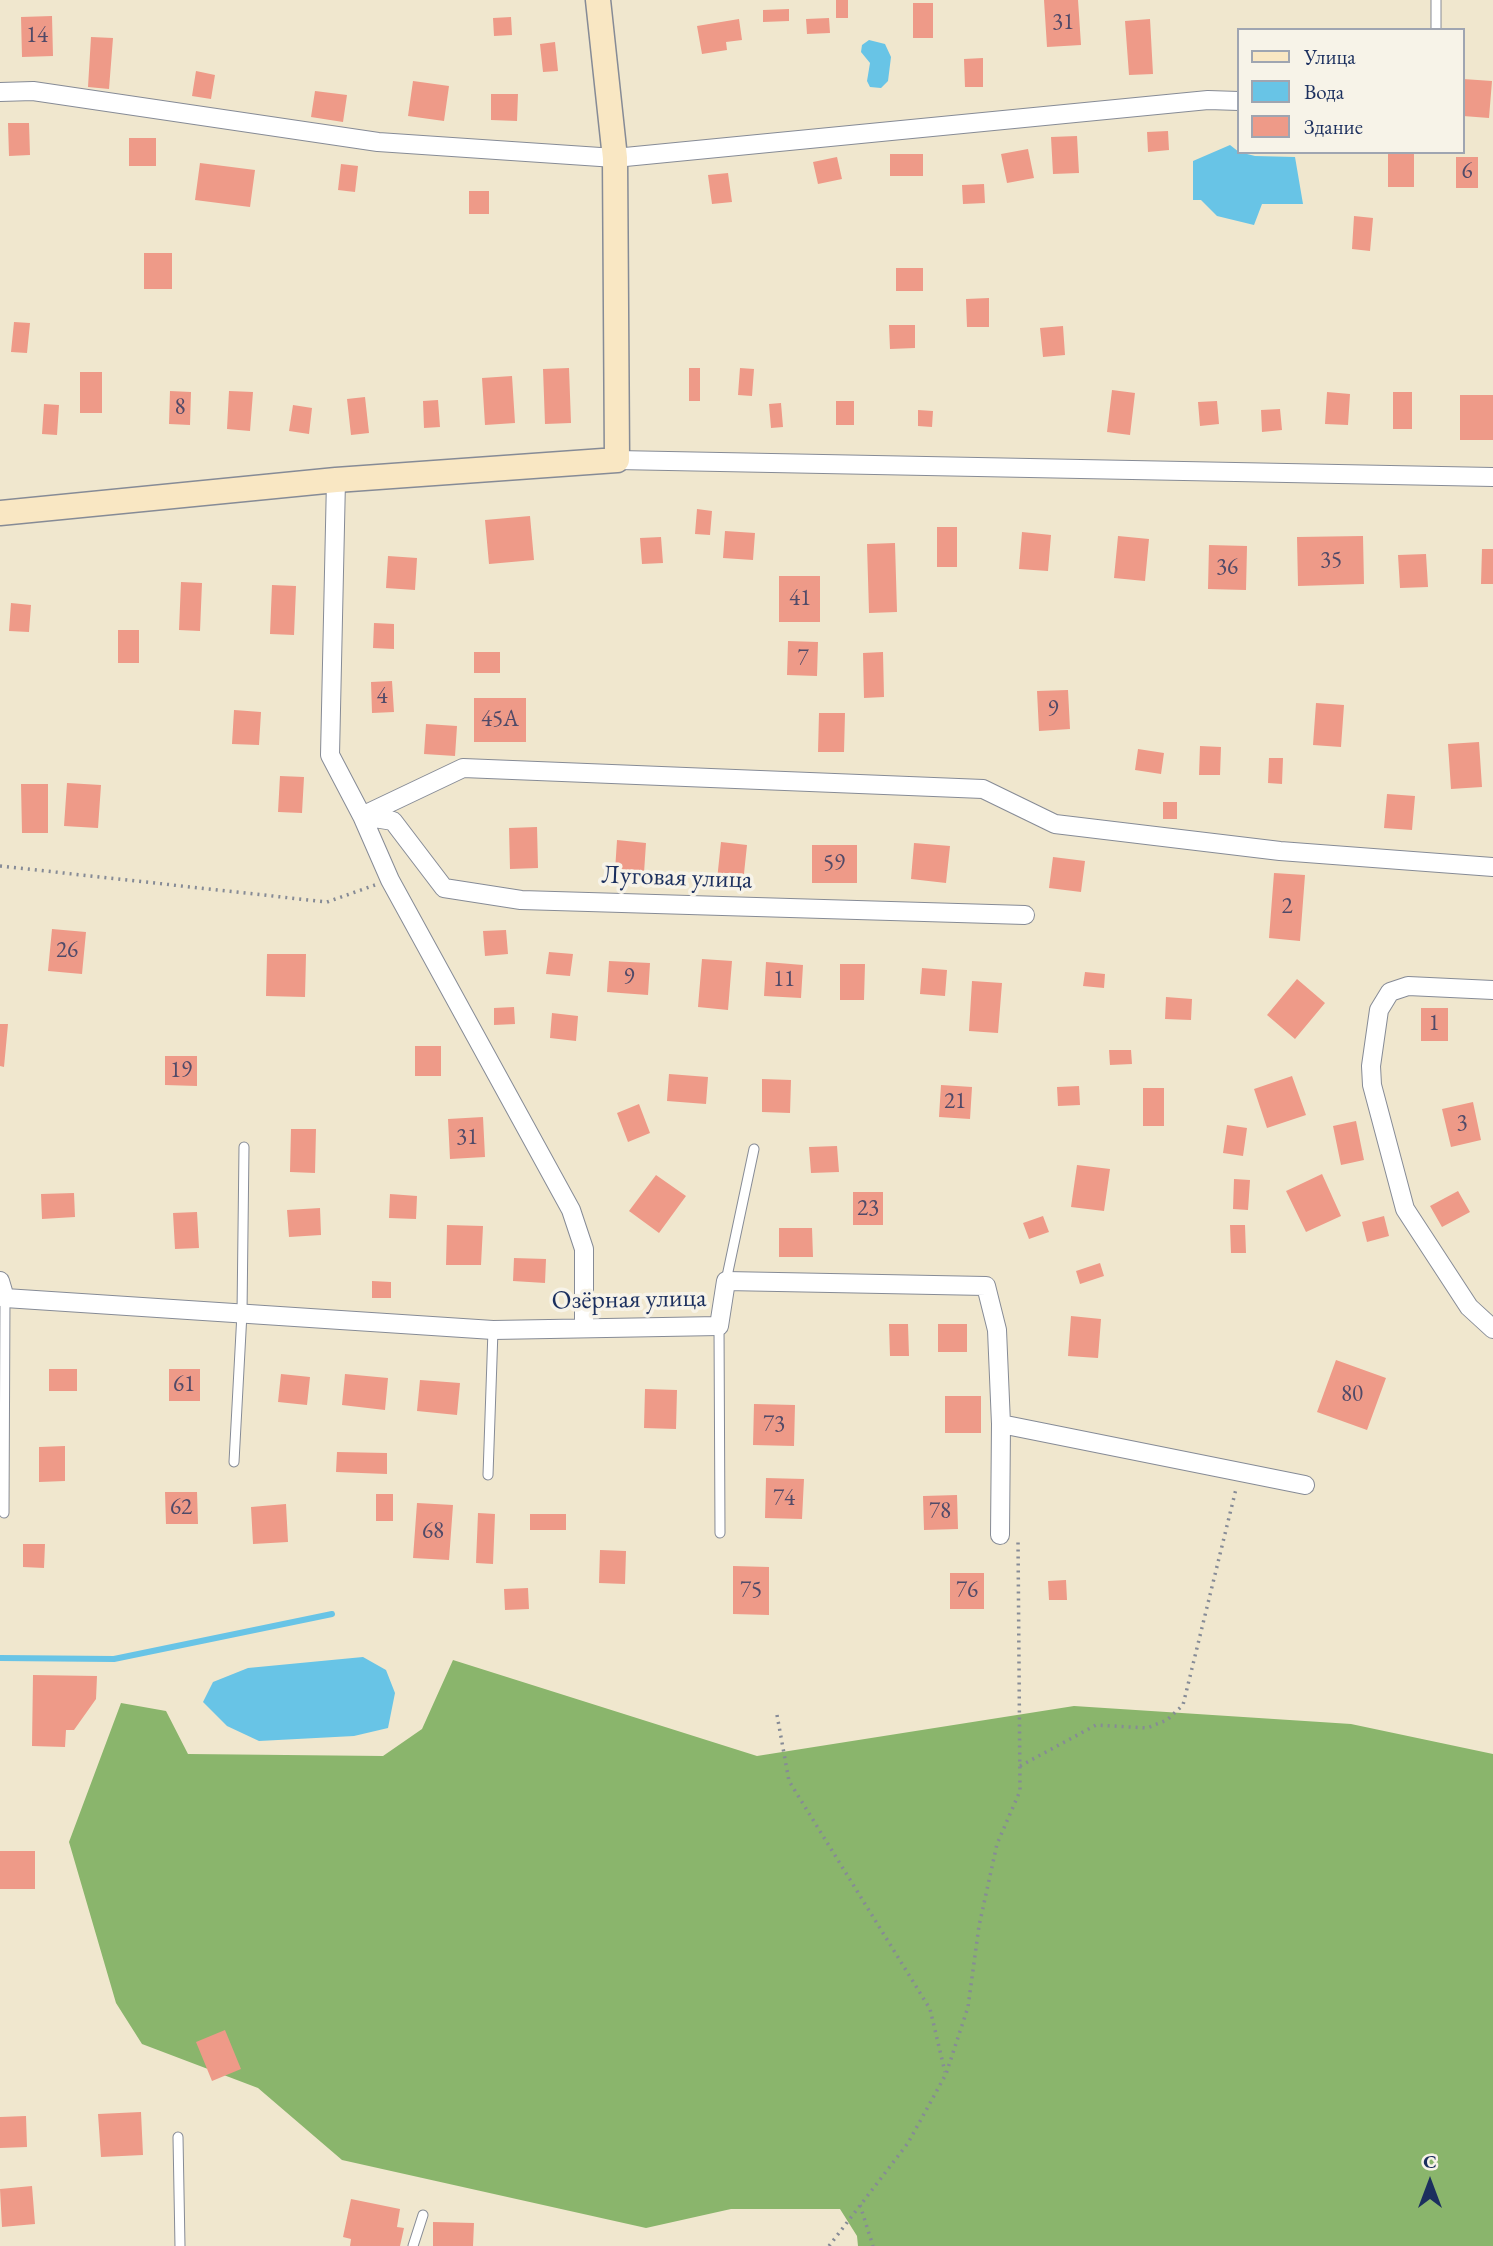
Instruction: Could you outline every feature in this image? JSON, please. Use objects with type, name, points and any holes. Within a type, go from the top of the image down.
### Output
[{"type":"street","points":[[598,0],[615,158],[617,460]]},
{"type":"street","points":[[0,92],[33,90],[378,142],[615,158],[1208,100],[1238,101]]},
{"type":"street","points":[[0,513],[336,480],[617,460],[1493,477]]},
{"type":"street","points":[[336,480],[330,755],[362,816],[390,880],[571,1210],[584,1249],[584,1328]]},
{"type":"street","points":[[362,816],[463,768],[983,789],[1055,824],[1280,851],[1493,867]]},
{"type":"street","name":"Луговая улица","points":[[362,816],[393,821],[444,888],[521,900],[1025,915]]},
{"type":"street","points":[[1493,990],[1408,986],[1390,992],[1379,1010],[1371,1066],[1372,1084],[1405,1209],[1469,1307],[1493,1329]]},
{"type":"street","name":"Озёрная улица","points":[[3,1290],[242,1313],[493,1330],[719,1326],[726,1281],[986,1286],[998,1330],[1000,1535]]},
{"type":"street","points":[[1001,1424],[1305,1485]]},
{"type":"lane","points":[[1436,0],[1436,28]]},
{"type":"lane","points":[[234,1462],[242,1313],[244,1147]]},
{"type":"lane","points":[[726,1281],[754,1149]]},
{"type":"lane","points":[[3,1290],[5,1513]]},
{"type":"lane","points":[[719,1326],[720,1533]]},
{"type":"lane","points":[[488,1475],[493,1330]]},
{"type":"lane","points":[[178,2137],[180,2246]]},
{"type":"lane","points":[[413,2246],[423,2215]]},
{"type":"path","points":[[0,866],[327,902],[390,880]]},
{"type":"path","points":[[1020,1766],[1096,1725],[1147,1728],[1167,1720],[1183,1705],[1240,1472]]},
{"type":"path","points":[[829,2246],[908,2143],[946,2074],[968,2007],[982,1913],[997,1844],[1020,1791],[1018,1532]]},
{"type":"path","points":[[778,1715],[789,1781],[930,2009],[946,2074]]},
{"type":"path","points":[[860,2205],[873,2246]]},
{"type":"green space","points":[[453,1660],[757,1756],[1074,1706],[1351,1724],[1493,1754],[1493,2246],[858,2246],[857,2236],[840,2209],[731,2209],[646,2228],[342,2160],[258,2088],[142,2044],[116,2003],[69,1842],[121,1703],[166,1711],[188,1754],[383,1756],[422,1729]]},
{"type":"water","points":[[869,40],[885,44],[891,57],[888,81],[881,88],[870,87],[867,81],[870,63],[861,52],[862,45]]},
{"type":"water","points":[[1230,145],[1238,154],[1295,157],[1303,204],[1262,204],[1254,225],[1217,216],[1201,200],[1193,200],[1193,161]]},
{"type":"water","points":[[363,1657],[386,1670],[395,1693],[388,1728],[354,1736],[259,1741],[227,1726],[203,1702],[213,1682],[248,1668]]},
{"type":"building","points":[[836,0],[848,0],[848,18],[836,18]]},
{"type":"building","points":[[1044,0],[1078,0],[1081,45],[1047,47]]},
{"type":"building","points":[[913,3],[933,3],[933,38],[913,38]]},
{"type":"building","points":[[789,9],[789,21],[763,22],[763,10]]},
{"type":"building","points":[[52,16],[53,56],[22,57],[21,17]]},
{"type":"building","points":[[511,17],[512,35],[494,36],[493,18]]},
{"type":"building","points":[[829,18],[830,33],[807,34],[806,19]]},
{"type":"building","points":[[739,19],[742,40],[726,42],[727,50],[702,54],[697,26]]},
{"type":"building","points":[[1150,19],[1153,74],[1129,75],[1125,21]]},
{"type":"building","points":[[91,37],[113,38],[109,89],[88,87]]},
{"type":"building","points":[[555,42],[558,71],[543,72],[540,44]]},
{"type":"building","points":[[983,58],[983,87],[965,87],[964,59]]},
{"type":"building","points":[[196,71],[215,75],[211,99],[192,96]]},
{"type":"building","points":[[1465,79],[1492,81],[1489,118],[1465,116]]},
{"type":"building","points":[[413,81],[449,86],[444,121],[408,116]]},
{"type":"building","points":[[315,91],[347,95],[343,122],[311,117]]},
{"type":"building","points":[[491,94],[518,94],[517,121],[491,120]]},
{"type":"building","points":[[8,123],[29,123],[30,155],[9,156]]},
{"type":"building","points":[[1168,131],[1169,150],[1148,152],[1147,132]]},
{"type":"building","points":[[1077,136],[1079,173],[1053,174],[1051,137]]},
{"type":"building","points":[[129,138],[156,138],[156,166],[129,166]]},
{"type":"building","points":[[1028,149],[1034,178],[1007,183],[1001,154]]},
{"type":"building","points":[[890,154],[923,154],[923,176],[890,176]]},
{"type":"building","points":[[1388,154],[1414,154],[1414,187],[1388,187]]},
{"type":"building","points":[[837,157],[842,179],[818,184],[813,162]]},
{"type":"building","points":[[1456,157],[1478,157],[1478,188],[1456,188]]},
{"type":"building","points":[[200,163],[255,170],[250,207],[195,200]]},
{"type":"building","points":[[341,164],[358,166],[355,192],[338,190]]},
{"type":"building","points":[[728,173],[732,202],[712,204],[708,175]]},
{"type":"building","points":[[984,184],[985,203],[963,204],[962,185]]},
{"type":"building","points":[[469,191],[489,191],[489,214],[469,214]]},
{"type":"building","points":[[1354,216],[1373,218],[1370,251],[1352,249]]},
{"type":"building","points":[[144,253],[172,253],[172,289],[144,289]]},
{"type":"building","points":[[896,268],[923,268],[923,291],[896,291]]},
{"type":"building","points":[[989,298],[989,327],[967,327],[966,299]]},
{"type":"building","points":[[14,322],[30,323],[27,353],[11,352]]},
{"type":"building","points":[[889,325],[915,325],[915,348],[890,349]]},
{"type":"building","points":[[1063,326],[1065,355],[1043,357],[1040,328]]},
{"type":"building","points":[[569,368],[571,423],[545,424],[543,369]]},
{"type":"building","points":[[689,368],[700,368],[700,401],[689,401]]},
{"type":"building","points":[[740,368],[754,369],[752,396],[738,395]]},
{"type":"building","points":[[80,372],[102,372],[102,413],[80,413]]},
{"type":"building","points":[[512,376],[515,423],[485,425],[482,378]]},
{"type":"building","points":[[1112,390],[1135,393],[1130,435],[1107,432]]},
{"type":"building","points":[[170,391],[191,392],[190,425],[169,424]]},
{"type":"building","points":[[229,391],[253,392],[250,431],[227,429]]},
{"type":"building","points":[[1327,392],[1350,394],[1348,425],[1325,424]]},
{"type":"building","points":[[1393,392],[1412,392],[1412,429],[1393,429]]},
{"type":"building","points":[[1460,395],[1493,395],[1493,440],[1460,440]]},
{"type":"building","points":[[365,397],[369,433],[351,435],[347,399]]},
{"type":"building","points":[[438,400],[440,427],[424,428],[423,401]]},
{"type":"building","points":[[836,401],[854,401],[854,425],[836,425]]},
{"type":"building","points":[[1217,401],[1219,424],[1200,426],[1198,402]]},
{"type":"building","points":[[781,403],[783,427],[771,428],[769,404]]},
{"type":"building","points":[[44,404],[59,405],[57,435],[42,434]]},
{"type":"building","points":[[293,405],[312,408],[309,434],[289,431]]},
{"type":"building","points":[[1280,409],[1282,430],[1262,432],[1261,410]]},
{"type":"building","points":[[918,410],[933,411],[932,427],[918,426]]},
{"type":"building","points":[[697,509],[712,511],[710,535],[695,534]]},
{"type":"building","points":[[530,516],[534,560],[489,564],[485,520]]},
{"type":"building","points":[[937,527],[957,527],[957,567],[937,567]]},
{"type":"building","points":[[725,531],[755,533],[753,560],[723,558]]},
{"type":"building","points":[[1022,532],[1051,535],[1048,571],[1019,569]]},
{"type":"building","points":[[1118,536],[1149,539],[1145,581],[1114,578]]},
{"type":"building","points":[[1363,536],[1364,584],[1298,586],[1297,537]]},
{"type":"building","points":[[661,537],[663,563],[642,564],[640,538]]},
{"type":"building","points":[[895,543],[897,612],[869,613],[867,544]]},
{"type":"building","points":[[1209,545],[1247,546],[1246,590],[1208,589]]},
{"type":"building","points":[[1482,549],[1493,549],[1493,584],[1481,584]]},
{"type":"building","points":[[1426,554],[1428,587],[1400,588],[1398,555]]},
{"type":"building","points":[[388,556],[417,558],[415,590],[386,588]]},
{"type":"building","points":[[779,576],[820,576],[820,622],[779,622]]},
{"type":"building","points":[[181,582],[202,583],[200,631],[179,630]]},
{"type":"building","points":[[272,585],[296,586],[294,635],[270,634]]},
{"type":"building","points":[[11,603],[31,605],[29,632],[9,631]]},
{"type":"building","points":[[374,623],[394,624],[394,649],[373,648]]},
{"type":"building","points":[[118,630],[139,630],[139,663],[118,663]]},
{"type":"building","points":[[788,641],[818,642],[817,676],[787,675]]},
{"type":"building","points":[[474,652],[500,652],[500,673],[474,673]]},
{"type":"building","points":[[883,652],[884,697],[864,698],[863,653]]},
{"type":"building","points":[[392,681],[394,712],[372,713],[371,682]]},
{"type":"building","points":[[1068,690],[1070,729],[1039,731],[1037,691]]},
{"type":"building","points":[[474,698],[526,698],[526,742],[474,742]]},
{"type":"building","points":[[1316,703],[1344,705],[1341,747],[1313,745]]},
{"type":"building","points":[[234,710],[261,712],[259,745],[232,744]]},
{"type":"building","points":[[819,713],[845,713],[844,752],[818,752]]},
{"type":"building","points":[[426,724],[457,726],[455,756],[424,754]]},
{"type":"building","points":[[1479,742],[1482,787],[1451,789],[1448,744]]},
{"type":"building","points":[[1200,746],[1221,747],[1220,775],[1199,775]]},
{"type":"building","points":[[1138,749],[1164,753],[1161,774],[1135,770]]},
{"type":"building","points":[[1269,758],[1283,758],[1282,784],[1268,783]]},
{"type":"building","points":[[280,776],[304,777],[302,813],[278,812]]},
{"type":"building","points":[[67,783],[101,785],[98,828],[64,826]]},
{"type":"building","points":[[21,784],[48,784],[48,833],[22,833]]},
{"type":"building","points":[[1387,794],[1415,796],[1412,830],[1384,828]]},
{"type":"building","points":[[1163,802],[1177,802],[1177,819],[1163,819]]},
{"type":"building","points":[[537,827],[538,868],[510,869],[509,828]]},
{"type":"building","points":[[617,840],[646,843],[644,873],[615,871]]},
{"type":"building","points":[[721,842],[747,845],[743,883],[717,880]]},
{"type":"building","points":[[914,843],[950,846],[946,883],[911,879]]},
{"type":"building","points":[[812,845],[857,845],[857,883],[812,883]]},
{"type":"building","points":[[1053,857],[1085,861],[1081,892],[1049,888]]},
{"type":"building","points":[[1274,873],[1305,875],[1300,941],[1269,938]]},
{"type":"building","points":[[52,929],[86,932],[82,974],[48,971]]},
{"type":"building","points":[[506,930],[508,954],[485,956],[483,931]]},
{"type":"building","points":[[549,952],[573,954],[570,976],[546,974]]},
{"type":"building","points":[[267,954],[306,954],[305,997],[266,996]]},
{"type":"building","points":[[702,959],[732,961],[728,1010],[698,1007]]},
{"type":"building","points":[[609,961],[650,963],[648,995],[607,992]]},
{"type":"building","points":[[766,962],[803,965],[801,998],[764,996]]},
{"type":"building","points":[[840,964],[865,964],[864,1000],[840,1000]]},
{"type":"building","points":[[922,968],[947,970],[945,996],[920,994]]},
{"type":"building","points":[[1085,972],[1105,974],[1104,988],[1083,986]]},
{"type":"building","points":[[1297,979],[1325,1003],[1295,1039],[1267,1015]]},
{"type":"building","points":[[972,981],[1002,983],[998,1033],[969,1031]]},
{"type":"building","points":[[1166,997],[1192,999],[1191,1020],[1165,1019]]},
{"type":"building","points":[[514,1007],[515,1024],[494,1025],[494,1008]]},
{"type":"building","points":[[1421,1008],[1448,1008],[1448,1041],[1421,1041]]},
{"type":"building","points":[[552,1013],[578,1016],[576,1041],[550,1038]]},
{"type":"building","points":[[0,1024],[8,1024],[4,1067],[0,1066]]},
{"type":"building","points":[[415,1046],[441,1046],[441,1076],[415,1076]]},
{"type":"building","points":[[1109,1050],[1131,1050],[1132,1064],[1110,1065]]},
{"type":"building","points":[[165,1056],[197,1056],[197,1086],[165,1085]]},
{"type":"building","points":[[669,1074],[708,1077],[706,1104],[667,1101]]},
{"type":"building","points":[[1292,1076],[1306,1115],[1267,1128],[1254,1089]]},
{"type":"building","points":[[762,1079],[791,1080],[790,1113],[762,1112]]},
{"type":"building","points":[[941,1085],[972,1087],[970,1119],[939,1117]]},
{"type":"building","points":[[1079,1086],[1080,1105],[1058,1106],[1057,1087]]},
{"type":"building","points":[[1143,1088],[1164,1088],[1164,1126],[1143,1126]]},
{"type":"building","points":[[1473,1102],[1481,1140],[1451,1147],[1442,1109]]},
{"type":"building","points":[[639,1104],[650,1133],[628,1142],[617,1113]]},
{"type":"building","points":[[483,1117],[485,1157],[450,1159],[448,1119]]},
{"type":"building","points":[[1356,1121],[1364,1160],[1341,1165],[1333,1126]]},
{"type":"building","points":[[1227,1125],[1247,1128],[1243,1156],[1223,1153]]},
{"type":"building","points":[[291,1129],[316,1129],[315,1173],[290,1172]]},
{"type":"building","points":[[837,1146],[839,1172],[811,1173],[809,1147]]},
{"type":"building","points":[[1077,1165],[1110,1169],[1104,1211],[1071,1207]]},
{"type":"building","points":[[1322,1174],[1341,1216],[1306,1232],[1286,1191]]},
{"type":"building","points":[[656,1175],[686,1196],[659,1233],[629,1211]]},
{"type":"building","points":[[1234,1179],[1250,1180],[1248,1210],[1233,1209]]},
{"type":"building","points":[[1458,1191],[1470,1212],[1442,1227],[1430,1206]]},
{"type":"building","points":[[853,1192],[883,1192],[883,1225],[853,1225]]},
{"type":"building","points":[[74,1193],[75,1217],[42,1219],[41,1194]]},
{"type":"building","points":[[390,1194],[417,1196],[416,1219],[389,1218]]},
{"type":"building","points":[[320,1208],[321,1235],[289,1237],[287,1210]]},
{"type":"building","points":[[197,1212],[199,1248],[175,1249],[173,1213]]},
{"type":"building","points":[[1043,1216],[1049,1232],[1029,1239],[1023,1223]]},
{"type":"building","points":[[1384,1216],[1389,1236],[1367,1242],[1362,1222]]},
{"type":"building","points":[[447,1225],[483,1226],[481,1265],[446,1265]]},
{"type":"building","points":[[1230,1225],[1245,1225],[1246,1253],[1231,1253]]},
{"type":"building","points":[[779,1228],[812,1228],[813,1257],[779,1257]]},
{"type":"building","points":[[514,1258],[546,1259],[545,1283],[513,1281]]},
{"type":"building","points":[[1100,1263],[1104,1276],[1080,1284],[1076,1271]]},
{"type":"building","points":[[372,1281],[391,1282],[391,1298],[372,1298]]},
{"type":"building","points":[[1071,1316],[1101,1319],[1098,1358],[1068,1356]]},
{"type":"building","points":[[889,1324],[908,1324],[909,1356],[890,1356]]},
{"type":"building","points":[[938,1324],[967,1324],[967,1352],[938,1352]]},
{"type":"building","points":[[1336,1360],[1386,1378],[1367,1430],[1317,1412]]},
{"type":"building","points":[[49,1369],[77,1369],[77,1391],[49,1391]]},
{"type":"building","points":[[169,1369],[200,1369],[200,1401],[169,1401]]},
{"type":"building","points":[[281,1374],[310,1377],[307,1405],[278,1402]]},
{"type":"building","points":[[345,1374],[388,1378],[385,1410],[342,1405]]},
{"type":"building","points":[[420,1380],[460,1383],[457,1415],[417,1411]]},
{"type":"building","points":[[645,1389],[677,1390],[676,1429],[644,1428]]},
{"type":"building","points":[[945,1396],[981,1396],[981,1433],[945,1433]]},
{"type":"building","points":[[754,1404],[795,1405],[794,1446],[753,1445]]},
{"type":"building","points":[[65,1446],[65,1481],[39,1482],[39,1447]]},
{"type":"building","points":[[337,1452],[387,1453],[387,1474],[336,1472]]},
{"type":"building","points":[[766,1478],[804,1479],[802,1519],[765,1518]]},
{"type":"building","points":[[165,1492],[197,1492],[198,1524],[166,1524]]},
{"type":"building","points":[[376,1494],[393,1494],[393,1521],[376,1521]]},
{"type":"building","points":[[957,1495],[958,1529],[924,1530],[923,1496]]},
{"type":"building","points":[[417,1503],[453,1505],[449,1560],[413,1558]]},
{"type":"building","points":[[286,1504],[288,1542],[253,1544],[251,1507]]},
{"type":"building","points":[[478,1513],[495,1514],[493,1564],[476,1563]]},
{"type":"building","points":[[530,1514],[566,1514],[566,1530],[530,1530]]},
{"type":"building","points":[[23,1544],[45,1544],[44,1568],[23,1567]]},
{"type":"building","points":[[600,1550],[626,1551],[625,1584],[599,1583]]},
{"type":"building","points":[[733,1566],[769,1567],[769,1615],[733,1614]]},
{"type":"building","points":[[950,1573],[984,1573],[984,1609],[950,1609]]},
{"type":"building","points":[[1066,1580],[1067,1600],[1049,1600],[1048,1581]]},
{"type":"building","points":[[528,1588],[529,1609],[505,1610],[504,1589]]},
{"type":"building","points":[[33,1675],[97,1676],[96,1699],[74,1730],[66,1730],[65,1747],[32,1746]]},
{"type":"building","points":[[0,1851],[35,1851],[35,1889],[0,1889]]},
{"type":"building","points":[[225,2030],[241,2069],[212,2081],[196,2042]]},
{"type":"building","points":[[141,2112],[143,2155],[101,2157],[98,2114]]},
{"type":"building","points":[[26,2116],[27,2147],[0,2148],[0,2117]]},
{"type":"building","points":[[32,2186],[35,2224],[2,2227],[0,2189]]},
{"type":"building","points":[[351,2199],[400,2209],[397,2227],[404,2228],[400,2246],[350,2246],[351,2239],[343,2237]]},
{"type":"building","points":[[433,2222],[474,2223],[473,2246],[433,2246]]},
{"type":"waterway","points":[[0,1658],[114,1659],[332,1614]]}]
